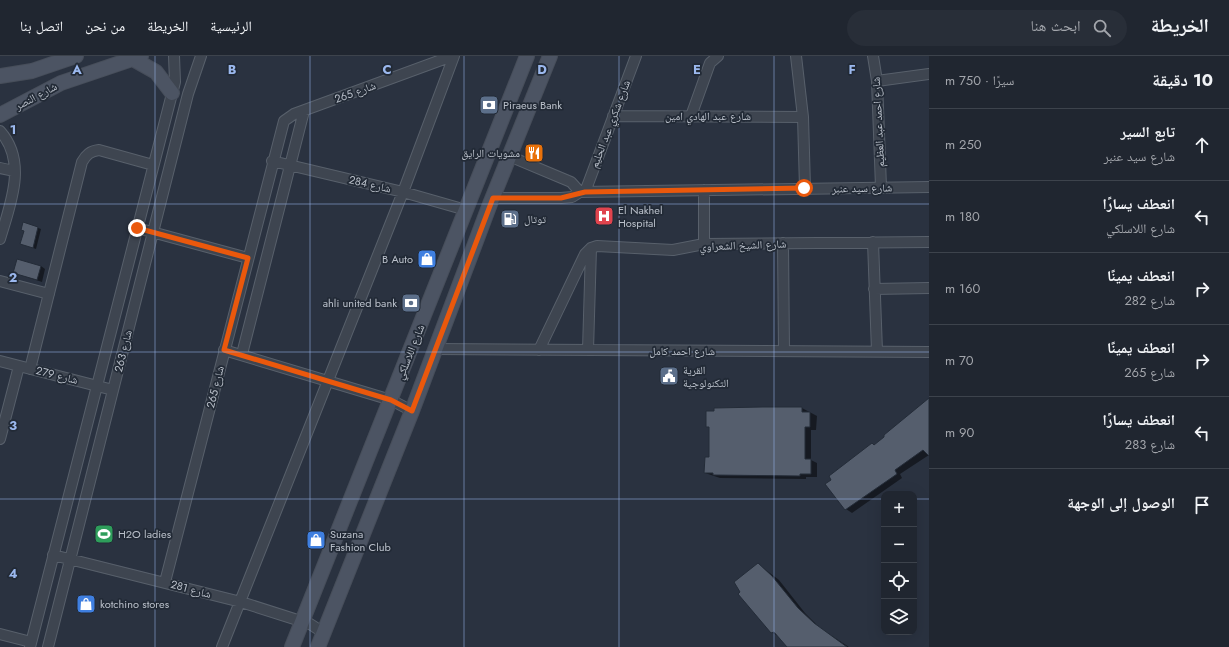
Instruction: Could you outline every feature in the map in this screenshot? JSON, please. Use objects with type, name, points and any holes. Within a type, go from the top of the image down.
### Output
[{"type":"main road","name":"شارع النصر","points":[[0,76],[32,71],[76,56]]},
{"type":"main road","name":"شارع اللاسلكي","points":[[292,647],[527,56]]},
{"type":"main road","name":"شارع اللاسلكي","points":[[318,647],[412,411],[509,156],[550,56]]},
{"type":"main road","name":"شارع النصر","points":[[0,115],[61,83],[137,57]]},
{"type":"main road","points":[[137,57],[156,72],[172,93]]},
{"type":"street","name":"شارع 263","points":[[30,644],[172,93],[176,70],[174,56]]},
{"type":"street","name":"شارع 263","points":[[48,647],[188,94],[200,56]]},
{"type":"street","points":[[222,647],[403,192],[453,56]]},
{"type":"street","name":"شارع 265","points":[[164,582],[272,161],[284,120],[288,116],[453,56]]},
{"type":"street","name":"شارع شكري عبد الحليم","points":[[582,192],[614,116],[636,56]]},
{"type":"street","points":[[691,116],[710,63],[718,56]]},
{"type":"street","points":[[796,56],[803,117],[804,188]]},
{"type":"street","name":"شارع احمد عبد العظيم","points":[[872,56],[877,81],[881,187]]},
{"type":"street","points":[[877,81],[929,74]]},
{"type":"street","points":[[242,354],[304,110]]},
{"type":"street","name":"شارع عبد الهادي امين","points":[[614,116],[803,117]]},
{"type":"street","points":[[0,132],[11,150],[16,180],[0,239]]},
{"type":"street","points":[[30,368],[82,162],[92,151],[99,150],[153,165]]},
{"type":"street","points":[[509,156],[571,182],[582,192]]},
{"type":"street","name":"شارع 284","points":[[272,161],[403,192],[466,210]]},
{"type":"street","points":[[0,168],[14,171]]},
{"type":"street","name":"شارع سيد عنبر","points":[[493,198],[561,198],[572,197],[582,192],[929,186]]},
{"type":"street","points":[[704,190],[704,244]]},
{"type":"street","points":[[137,228],[248,258]]},
{"type":"street","points":[[873,242],[877,351]]},
{"type":"street","name":"شارع الشيخ الشعراوي","points":[[591,248],[597,246],[672,250],[704,244],[929,242]]},
{"type":"street","points":[[783,243],[784,351]]},
{"type":"street","points":[[539,350],[585,254],[591,248]]},
{"type":"street","points":[[588,350],[591,248]]},
{"type":"street","points":[[0,281],[49,294]]},
{"type":"street","points":[[874,289],[929,288]]},
{"type":"street","name":"شارع احمد كامل","points":[[435,349],[929,352]]},
{"type":"street","points":[[224,350],[242,354],[391,400],[412,411]]},
{"type":"street","name":"شارع 279","points":[[0,361],[113,390]]},
{"type":"street","points":[[0,439],[19,366]]},
{"type":"street","name":"شارع 281","points":[[53,554],[241,602],[310,624],[324,634]]},
{"type":"street","points":[[0,634],[30,644]]},
{"type":"building","points":[[23,222],[38,227],[33,248],[20,244],[24,231],[21,230]]},
{"type":"building","points":[[17,259],[41,266],[37,280],[13,273]]},
{"type":"building","points":[[929,398],[929,456],[923,450],[895,470],[897,474],[845,510],[825,484],[831,480],[829,476],[872,443],[874,445]]},
{"type":"building","points":[[802,407],[802,412],[810,412],[810,427],[805,427],[805,459],[811,459],[811,474],[800,474],[800,476],[713,475],[713,473],[704,473],[705,457],[709,457],[709,427],[706,427],[706,411],[714,411],[714,408]]},
{"type":"building","points":[[758,563],[772,576],[798,608],[814,623],[847,647],[787,647],[774,632],[771,633],[738,594],[740,592],[734,582]]},
{"type":"place","name":"Piraeus Bank","points":[[489,105]]},
{"type":"place","name":"مشويات الرايق","points":[[534,153]]},
{"type":"place","name":"El Nakhel Hospital","points":[[604,216]]},
{"type":"place","name":"توتال","points":[[510,219]]},
{"type":"place","name":"B Auto","points":[[427,259]]},
{"type":"place","name":"ahli united bank","points":[[411,303]]},
{"type":"place","name":"القرية التكنولوجية","points":[[669,376]]},
{"type":"place","name":"H2O ladies","points":[[104,534]]},
{"type":"place","name":"Suzana Fashion Club","points":[[316,540]]},
{"type":"place","name":"kotchino stores","points":[[86,604]]},
{"type":"route","points":[[137,228],[248,258],[224,350],[242,354],[391,400],[412,411],[493,198],[561,198],[572,197],[580,192],[804,188]]}]
